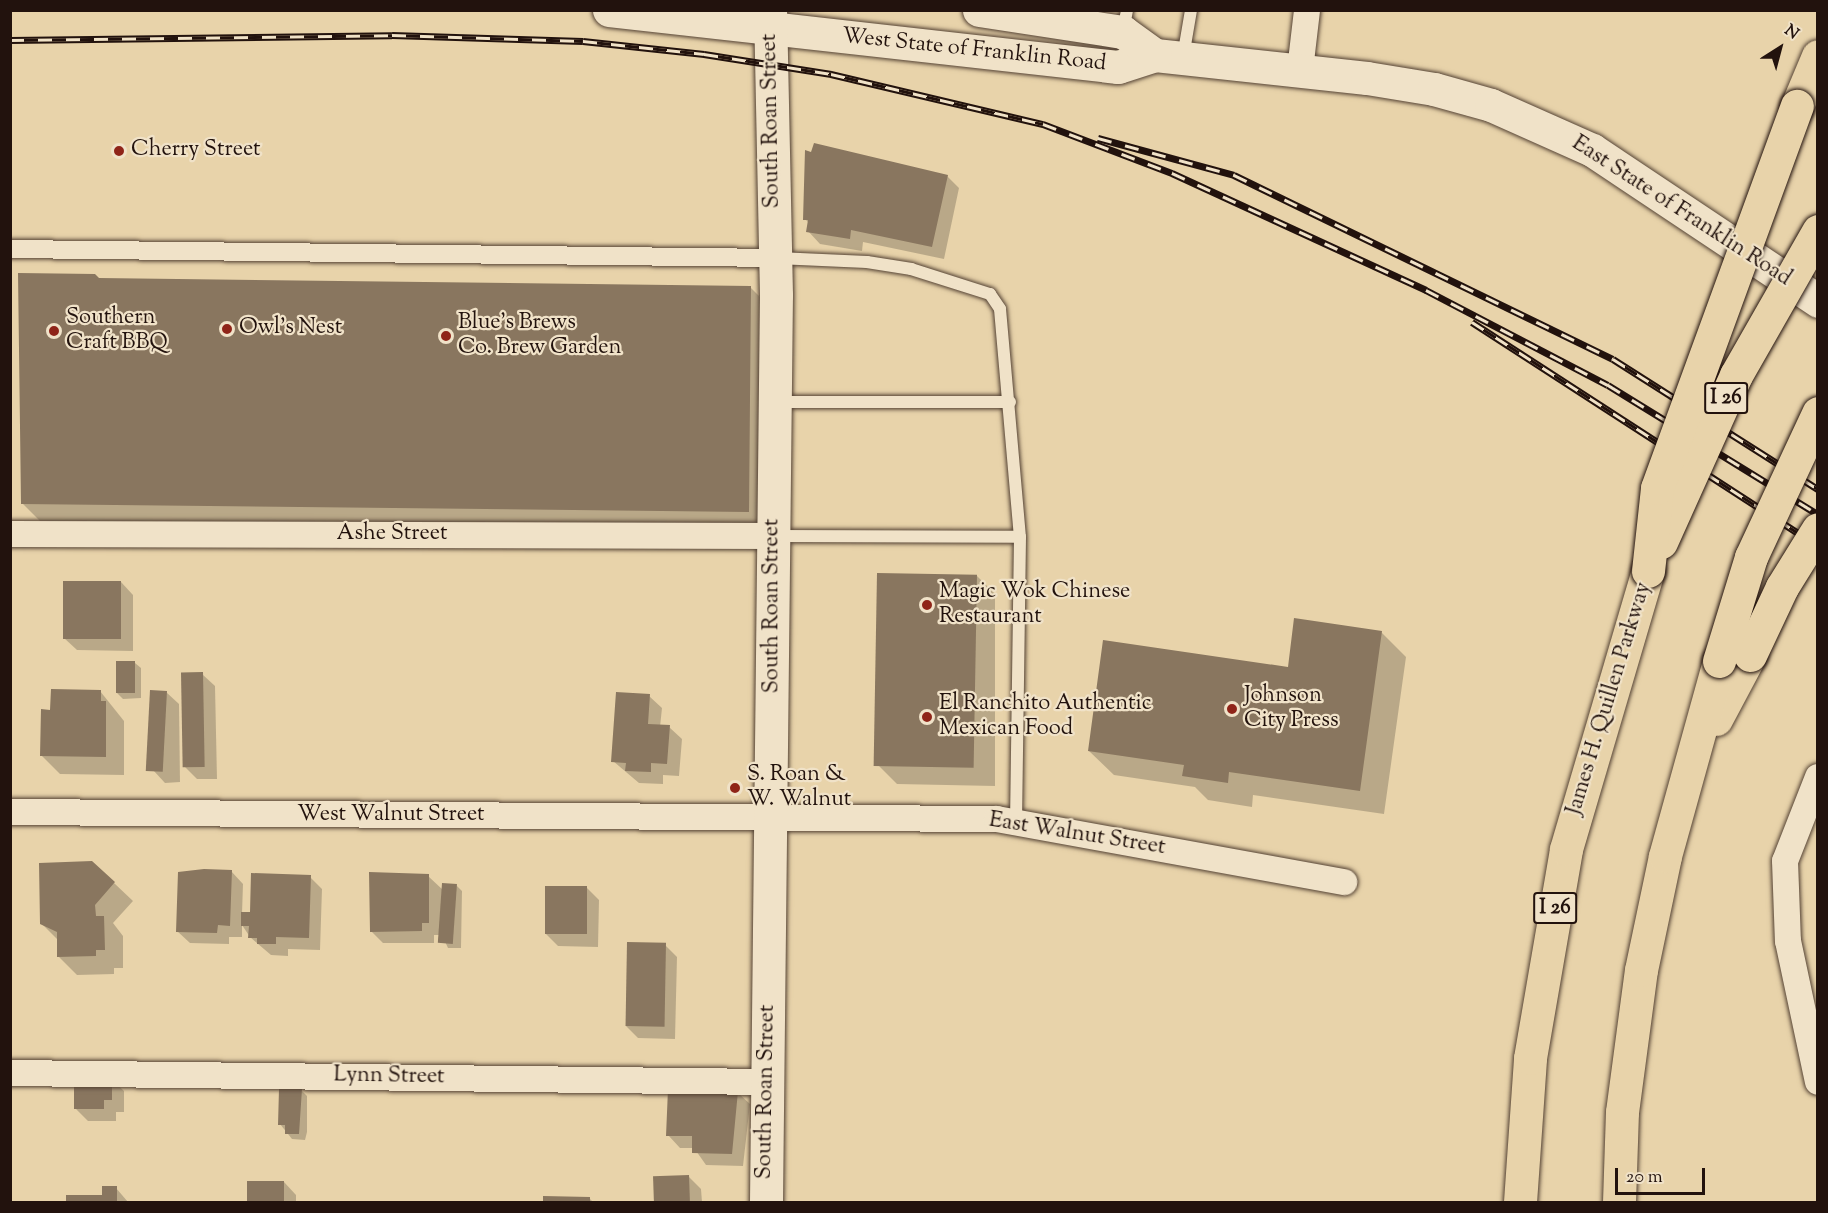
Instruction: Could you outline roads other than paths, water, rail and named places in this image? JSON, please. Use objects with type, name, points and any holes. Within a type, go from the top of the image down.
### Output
[{"type":"highway","points":[[1648,572],[1657,488],[1797,106],[1818,56]]},
{"type":"highway","name":"James H. Quillen Parkway","points":[[1520,1203],[1530,1058],[1566,849],[1648,572],[1736,375],[1818,231]]},
{"type":"highway","points":[[1734,658],[1751,557],[1818,413]]},
{"type":"highway","points":[[1619,1203],[1622,1112],[1639,982],[1684,778],[1734,658],[1782,588],[1818,529]]},
{"type":"main road","name":"West State of Franklin Road","points":[[609,10],[770,19],[1118,67],[1169,56]]},
{"type":"main road","name":"West State of Franklin Road","points":[[979,10],[1125,21],[1169,56]]},
{"type":"main road","name":"South Roan Street","points":[[766,1203],[775,258],[770,19]]},
{"type":"main road","name":"East State of Franklin Road","points":[[1169,56],[1300,70],[1434,89],[1491,105],[1544,126],[1629,172],[1818,301]]},
{"type":"street","points":[[1300,70],[1307,10]]},
{"type":"street","points":[[10,249],[775,258]]},
{"type":"street","name":"Ashe Street","points":[[10,534],[774,536]]},
{"type":"street","points":[[1817,1076],[1788,941],[1785,861],[1818,777]]},
{"type":"street","name":"West Walnut Street","points":[[10,812],[771,818]]},
{"type":"street","name":"East Walnut Street","points":[[771,818],[1016,822],[1344,882]]},
{"type":"street","name":"Lynn Street","points":[[10,1073],[767,1082]]},
{"type":"lane","points":[[1169,56],[1191,10]]},
{"type":"lane","points":[[775,258],[867,262],[911,269],[990,294],[1000,309],[1010,402],[1020,537],[1016,822]]},
{"type":"lane","points":[[773,402],[1010,402]]},
{"type":"lane","points":[[774,536],[1020,537]]},
{"type":"railway","points":[[10,40],[392,35],[583,41],[704,54],[831,74],[1043,124],[1172,173],[1426,290],[1608,385],[1818,514]]},
{"type":"railway","points":[[1098,138],[1234,175],[1613,359],[1818,489]]},
{"type":"railway","points":[[1472,322],[1818,546]]},
{"type":"place","name":"Cherry Street","points":[[119,151]]},
{"type":"place","name":"Owl's Nest","points":[[227,329]]},
{"type":"place","name":"Southern Craft BBQ","points":[[54,331]]},
{"type":"place","name":"Blue's Brews Co. Brew Garden","points":[[446,336]]},
{"type":"place","name":"Magic Wok Chinese Restaurant","points":[[927,605]]},
{"type":"place","name":"Johnson City Press","points":[[1232,709]]},
{"type":"place","name":"El Ranchito Authentic Mexican Food","points":[[927,717]]},
{"type":"place","name":"S. Roan & W. Walnut","points":[[735,788]]}]
